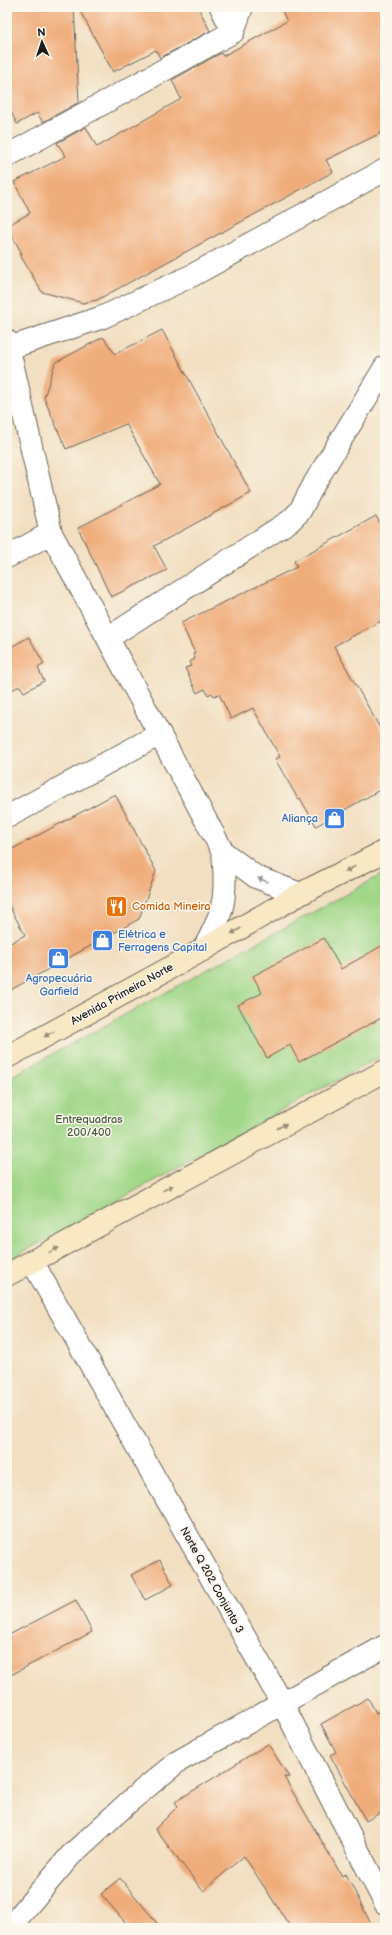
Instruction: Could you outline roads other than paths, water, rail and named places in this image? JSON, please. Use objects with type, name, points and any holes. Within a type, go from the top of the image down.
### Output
[{"type":"main road","name":"Avenida Primeira Norte","points":[[7,1057],[203,950],[300,894],[385,851]]},
{"type":"main road","points":[[7,1275],[385,1071]]},
{"type":"street","points":[[221,7],[233,32]]},
{"type":"street","points":[[7,156],[233,32],[242,7]]},
{"type":"street","points":[[203,950],[215,930],[223,909],[226,882],[223,852],[52,533],[8,345],[103,317],[193,275],[385,170]]},
{"type":"street","points":[[108,638],[290,522],[300,511],[314,484],[385,367]]},
{"type":"street","points":[[7,558],[52,533]]},
{"type":"street","points":[[7,817],[160,734]]},
{"type":"street","points":[[223,852],[256,877],[300,894]]},
{"type":"street","name":"Norte Q 202 Conjunto 3","points":[[32,1261],[282,1704],[382,1890]]},
{"type":"street","points":[[8,1928],[71,1855],[131,1800],[176,1762],[385,1646]]},
{"type":"place","name":"Aliança","points":[[334,818]]},
{"type":"place","name":"Comida Mineira","points":[[116,906]]},
{"type":"place","name":"Elétrica e Ferragens Capital","points":[[102,940]]},
{"type":"place","name":"Agropecuária Garfield","points":[[59,958]]},
{"type":"park label","name":"Entrequadras 200/400","points":[[89,1125]]}]
